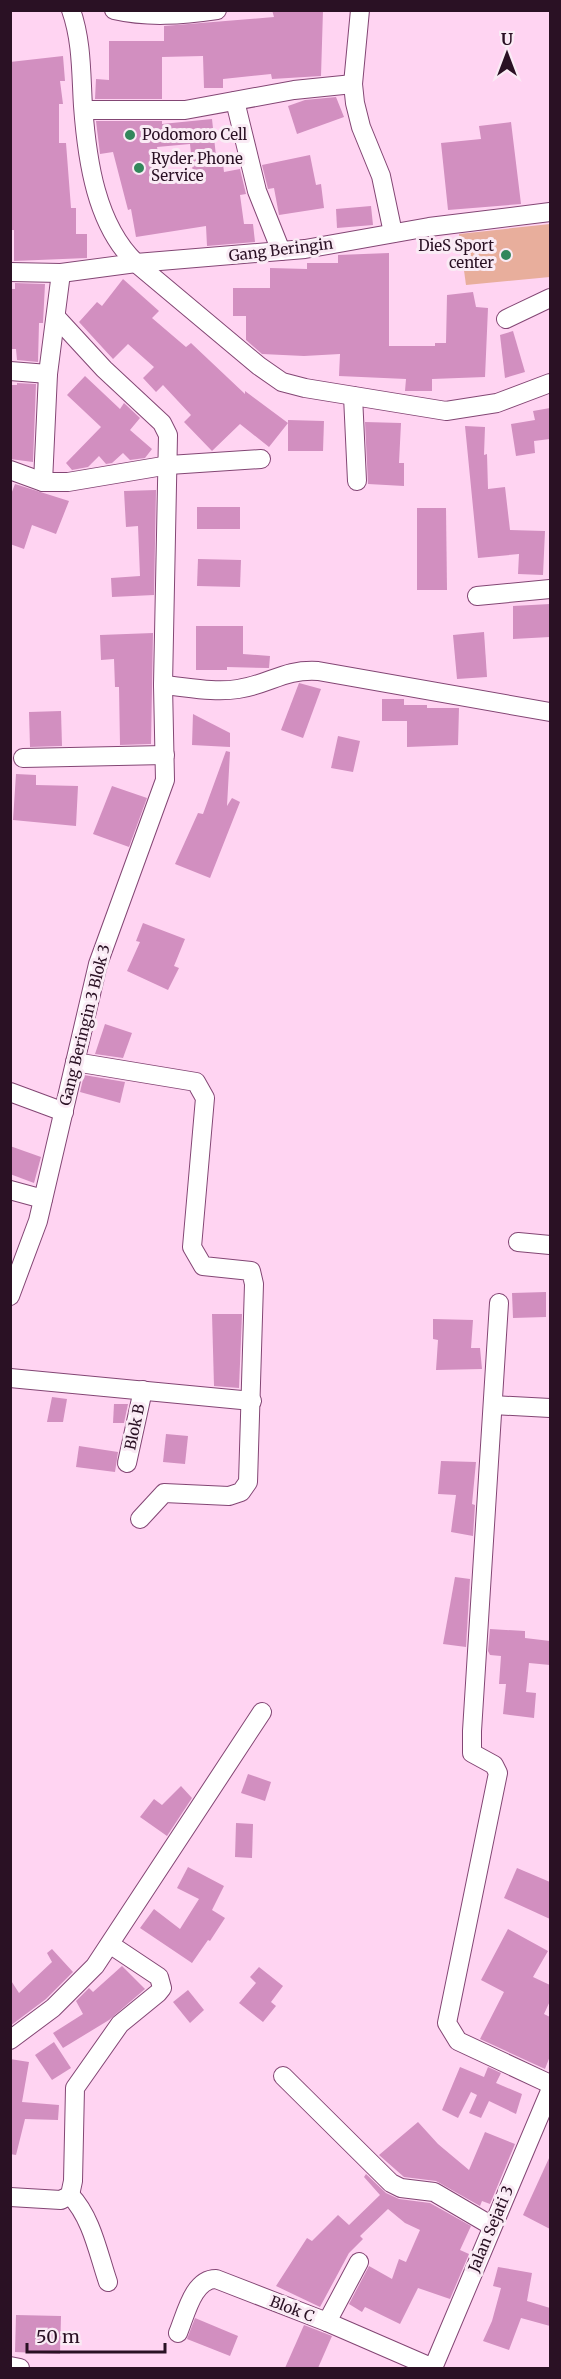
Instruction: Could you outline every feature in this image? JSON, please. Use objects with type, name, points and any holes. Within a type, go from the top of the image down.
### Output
[{"type":"street","points":[[71,10],[81,61],[84,110],[102,210],[109,230],[121,249],[136,263],[259,366],[282,382],[446,411],[497,403],[550,383]]},
{"type":"street","points":[[114,10],[135,15],[217,10]]},
{"type":"street","points":[[360,10],[353,84],[361,127],[381,176],[393,233]]},
{"type":"street","points":[[84,110],[185,110],[353,84]]},
{"type":"street","points":[[235,101],[257,190],[281,251]]},
{"type":"street","name":"Gang Beringin","points":[[10,272],[61,273],[136,263],[281,251],[550,212]]},
{"type":"street","points":[[43,482],[48,374],[61,273]]},
{"type":"street","points":[[506,319],[550,298]]},
{"type":"street","name":"Gang Beringin 3 Blok 3","points":[[10,1296],[43,1199],[98,964],[121,896],[162,792],[165,755],[163,685],[169,465],[165,427],[104,369],[57,318]]},
{"type":"street","points":[[10,372],[48,374]]},
{"type":"street","points":[[353,396],[357,481]]},
{"type":"street","points":[[10,470],[43,482],[68,482],[169,465],[261,459]]},
{"type":"street","points":[[477,596],[550,589]]},
{"type":"street","points":[[163,685],[235,690],[265,684],[283,673],[297,669],[550,711]]},
{"type":"street","points":[[23,758],[165,755]]},
{"type":"street","points":[[75,1062],[196,1082],[205,1098],[192,1247],[203,1266],[251,1271],[254,1284],[248,1482],[241,1492],[229,1496],[164,1493],[140,1519]]},
{"type":"street","points":[[10,1092],[64,1112]]},
{"type":"street","points":[[10,1190],[43,1199]]},
{"type":"street","points":[[518,1242],[550,1245]]},
{"type":"street","points":[[499,1303],[472,1752],[494,1765],[498,1773],[447,2024],[458,2042],[550,2084]]},
{"type":"street","points":[[10,1378],[252,1401]]},
{"type":"street","name":"Blok B","points":[[127,1463],[143,1390]]},
{"type":"street","points":[[493,1405],[550,1408]]},
{"type":"street","points":[[10,2040],[53,2008],[95,1966],[111,1946],[262,1712]]},
{"type":"street","points":[[10,2197],[61,2200],[70,2195],[73,2181],[75,2088],[120,2024],[158,1994],[162,1988],[159,1977],[111,1946]]},
{"type":"street","points":[[283,2076],[391,2183],[400,2188],[434,2192],[492,2226]]},
{"type":"street","name":"Jalan Sejati 3","points":[[433,2368],[550,2091]]},
{"type":"street","points":[[70,2195],[80,2205],[90,2227],[108,2282]]},
{"type":"street","points":[[327,2322],[359,2262]]},
{"type":"street","name":"Blok C","points":[[178,2333],[199,2284],[207,2279],[216,2279],[327,2322],[433,2368]]},
{"type":"street","points":[[10,2366],[20,2368]]},
{"type":"shaded area","name":"DieS Sport center","points":[[550,224],[550,277],[466,285],[459,234]]},
{"type":"building","points":[[272,10],[323,10],[321,76],[272,79],[271,74],[223,79],[223,88],[204,88],[203,56],[162,57],[162,99],[95,99],[96,79],[109,80],[109,41],[164,41],[164,26],[274,17]]},
{"type":"building","points":[[63,56],[65,81],[60,81],[63,104],[59,104],[59,143],[66,143],[71,208],[76,208],[76,234],[87,234],[87,258],[14,261],[14,230],[10,230],[10,62]]},
{"type":"building","points":[[336,97],[344,117],[297,134],[288,106],[305,100]]},
{"type":"building","points":[[212,119],[216,156],[222,156],[224,172],[240,169],[246,194],[240,195],[244,224],[253,224],[255,242],[207,246],[206,226],[136,237],[131,209],[128,210],[113,152],[100,154],[96,121],[162,121],[162,124]],"holes":[[[190,144],[193,174],[163,179],[157,147]]]},
{"type":"building","points":[[511,122],[521,204],[448,210],[441,143],[481,139],[479,126]]},
{"type":"building","points":[[310,155],[316,185],[321,184],[324,208],[279,215],[274,188],[268,189],[262,165]]},
{"type":"building","points":[[371,206],[373,225],[337,228],[336,209]]},
{"type":"building","points":[[389,253],[389,346],[435,346],[435,343],[446,343],[447,295],[473,292],[476,307],[488,308],[485,377],[432,379],[432,391],[405,391],[406,379],[339,376],[340,354],[304,356],[262,354],[246,340],[246,316],[233,316],[233,288],[270,288],[270,268],[307,269],[307,263],[338,263],[338,255]]},
{"type":"building","points":[[123,279],[159,311],[152,318],[186,347],[191,343],[245,394],[245,391],[288,423],[269,447],[240,424],[212,451],[184,422],[191,415],[163,385],[156,392],[143,378],[154,367],[128,344],[113,359],[79,322],[97,302],[102,306]]},
{"type":"building","points":[[15,283],[45,284],[43,323],[39,323],[38,362],[17,360],[16,349],[10,349],[10,289],[15,289]]},
{"type":"building","points":[[513,331],[525,372],[505,378],[500,335]]},
{"type":"building","points":[[85,376],[120,409],[124,403],[140,418],[130,430],[152,449],[145,458],[130,460],[123,453],[112,463],[106,464],[99,456],[88,467],[72,470],[66,463],[101,427],[67,395]]},
{"type":"building","points":[[17,383],[36,384],[33,462],[10,459],[10,385],[17,385]]},
{"type":"building","points":[[550,408],[550,439],[534,441],[535,453],[516,456],[511,424],[535,420],[533,411]]},
{"type":"building","points":[[288,420],[324,421],[323,451],[288,451]]},
{"type":"building","points":[[365,422],[401,423],[399,463],[404,463],[404,486],[368,484]]},
{"type":"building","points":[[465,426],[485,427],[484,455],[487,454],[488,489],[505,487],[510,530],[545,531],[543,575],[518,574],[519,554],[478,558]]},
{"type":"building","points":[[15,484],[69,501],[56,534],[32,525],[24,549],[10,544],[10,497]]},
{"type":"building","points":[[156,490],[154,595],[112,597],[111,578],[140,576],[138,526],[126,527],[124,491]]},
{"type":"building","points":[[197,507],[240,507],[240,529],[197,529]]},
{"type":"building","points":[[417,508],[446,508],[447,590],[417,590]]},
{"type":"building","points":[[198,559],[241,560],[240,587],[197,586]]},
{"type":"building","points":[[550,604],[550,637],[513,639],[513,606]]},
{"type":"building","points":[[196,626],[243,626],[243,654],[270,656],[269,668],[227,667],[227,670],[196,670]]},
{"type":"building","points":[[484,632],[487,677],[457,679],[453,635]]},
{"type":"building","points":[[153,633],[151,744],[120,745],[119,687],[115,687],[114,659],[101,660],[100,635]]},
{"type":"building","points":[[299,683],[321,689],[303,738],[281,730]]},
{"type":"building","points":[[382,699],[404,699],[404,705],[427,705],[427,708],[459,708],[458,745],[407,747],[407,721],[382,721]]},
{"type":"building","points":[[61,711],[62,746],[30,747],[29,712]]},
{"type":"building","points":[[193,714],[230,733],[230,747],[192,745]]},
{"type":"building","points":[[338,736],[360,741],[353,772],[331,768]]},
{"type":"building","points":[[226,751],[230,752],[227,806],[232,798],[240,802],[210,878],[175,864],[198,813],[203,814]]},
{"type":"building","points":[[16,774],[36,775],[36,785],[78,786],[76,826],[13,820]]},
{"type":"building","points":[[112,786],[147,798],[129,847],[93,834]]},
{"type":"building","points":[[143,923],[185,939],[174,966],[179,968],[168,990],[127,971],[140,942],[136,941]]},
{"type":"building","points":[[105,1024],[132,1033],[123,1058],[95,1054]]},
{"type":"building","points":[[84,1075],[125,1082],[120,1103],[80,1092]]},
{"type":"building","points":[[10,1146],[41,1157],[34,1183],[10,1174]]},
{"type":"building","points":[[546,1292],[546,1317],[513,1318],[512,1293]]},
{"type":"building","points":[[212,1314],[242,1314],[239,1388],[214,1386]]},
{"type":"building","points":[[433,1319],[473,1320],[471,1348],[480,1348],[482,1369],[436,1370],[438,1340],[433,1339]]},
{"type":"building","points":[[52,1397],[67,1399],[63,1422],[47,1422]]},
{"type":"building","points":[[114,1404],[128,1404],[124,1423],[113,1423]]},
{"type":"building","points":[[166,1434],[188,1436],[185,1464],[163,1462]]},
{"type":"building","points":[[79,1446],[118,1452],[115,1472],[76,1467]]},
{"type":"building","points":[[441,1461],[476,1462],[472,1504],[475,1505],[473,1536],[451,1532],[456,1495],[438,1494]]},
{"type":"building","points":[[455,1577],[470,1579],[466,1647],[443,1644]]},
{"type":"building","points":[[490,1629],[525,1631],[525,1638],[550,1641],[550,1665],[529,1663],[526,1692],[536,1693],[534,1718],[503,1714],[506,1684],[499,1684],[501,1656],[490,1655],[488,1651]]},
{"type":"building","points":[[248,1774],[271,1782],[265,1801],[241,1793]]},
{"type":"building","points":[[181,1786],[192,1798],[167,1836],[140,1817],[154,1799],[162,1805]]},
{"type":"building","points":[[236,1823],[253,1824],[252,1858],[235,1857]]},
{"type":"building","points":[[188,1867],[224,1886],[212,1910],[225,1918],[192,1963],[140,1928],[154,1909],[180,1929],[199,1899],[177,1888]]},
{"type":"building","points":[[517,1868],[550,1882],[550,1919],[504,1898]]},
{"type":"building","points":[[508,1929],[548,1951],[533,1977],[550,1985],[550,2001],[544,2014],[550,2017],[550,2056],[545,2069],[480,2039],[504,1992],[481,1980]]},
{"type":"building","points":[[52,1949],[73,1972],[46,1999],[10,2026],[10,1979],[19,1993],[52,1962],[47,1953]]},
{"type":"building","points":[[122,1966],[145,1989],[109,2020],[63,2048],[53,2033],[83,2014],[76,2001],[89,1988],[93,1992]]},
{"type":"building","points":[[259,1967],[283,1986],[271,2002],[276,2006],[263,2022],[239,2003],[256,1983],[250,1977]]},
{"type":"building","points":[[188,1990],[204,2010],[190,2023],[173,2002]]},
{"type":"building","points":[[54,2042],[71,2068],[52,2080],[35,2055]]},
{"type":"building","points":[[10,2059],[29,2062],[22,2102],[59,2105],[58,2120],[25,2119],[16,2155],[10,2154]]},
{"type":"building","points":[[460,2067],[484,2077],[488,2067],[501,2073],[496,2083],[522,2094],[516,2114],[489,2101],[481,2118],[469,2113],[477,2095],[471,2092],[458,2118],[442,2110]]},
{"type":"building","points":[[418,2122],[438,2144],[469,2170],[485,2132],[515,2144],[490,2204],[482,2201],[480,2206],[436,2181],[404,2177],[379,2155]]},
{"type":"building","points":[[550,2156],[550,2229],[523,2215]]},
{"type":"building","points":[[366,2174],[386,2193],[399,2199],[430,2203],[471,2226],[460,2250],[469,2254],[450,2299],[418,2288],[400,2324],[365,2307],[362,2312],[349,2304],[369,2266],[392,2279],[399,2259],[406,2262],[420,2230],[405,2223],[388,2209],[360,2236],[363,2239],[349,2253],[320,2307],[276,2286],[307,2238],[312,2241],[338,2215],[349,2225],[380,2195],[364,2177]]},
{"type":"building","points":[[498,2267],[532,2273],[527,2301],[550,2308],[550,2326],[521,2318],[509,2350],[483,2341],[492,2321],[501,2288],[493,2286]]},
{"type":"building","points":[[16,2315],[61,2316],[60,2354],[15,2352]]},
{"type":"building","points":[[195,2318],[238,2336],[230,2356],[187,2339]]},
{"type":"building","points":[[304,2325],[332,2336],[318,2368],[285,2368]]},
{"type":"place","name":"Podomoro Cell","points":[[130,135]]},
{"type":"place","name":"Ryder Phone Service","points":[[139,168]]},
{"type":"place","name":"DieS Sport center","points":[[506,255]]}]
